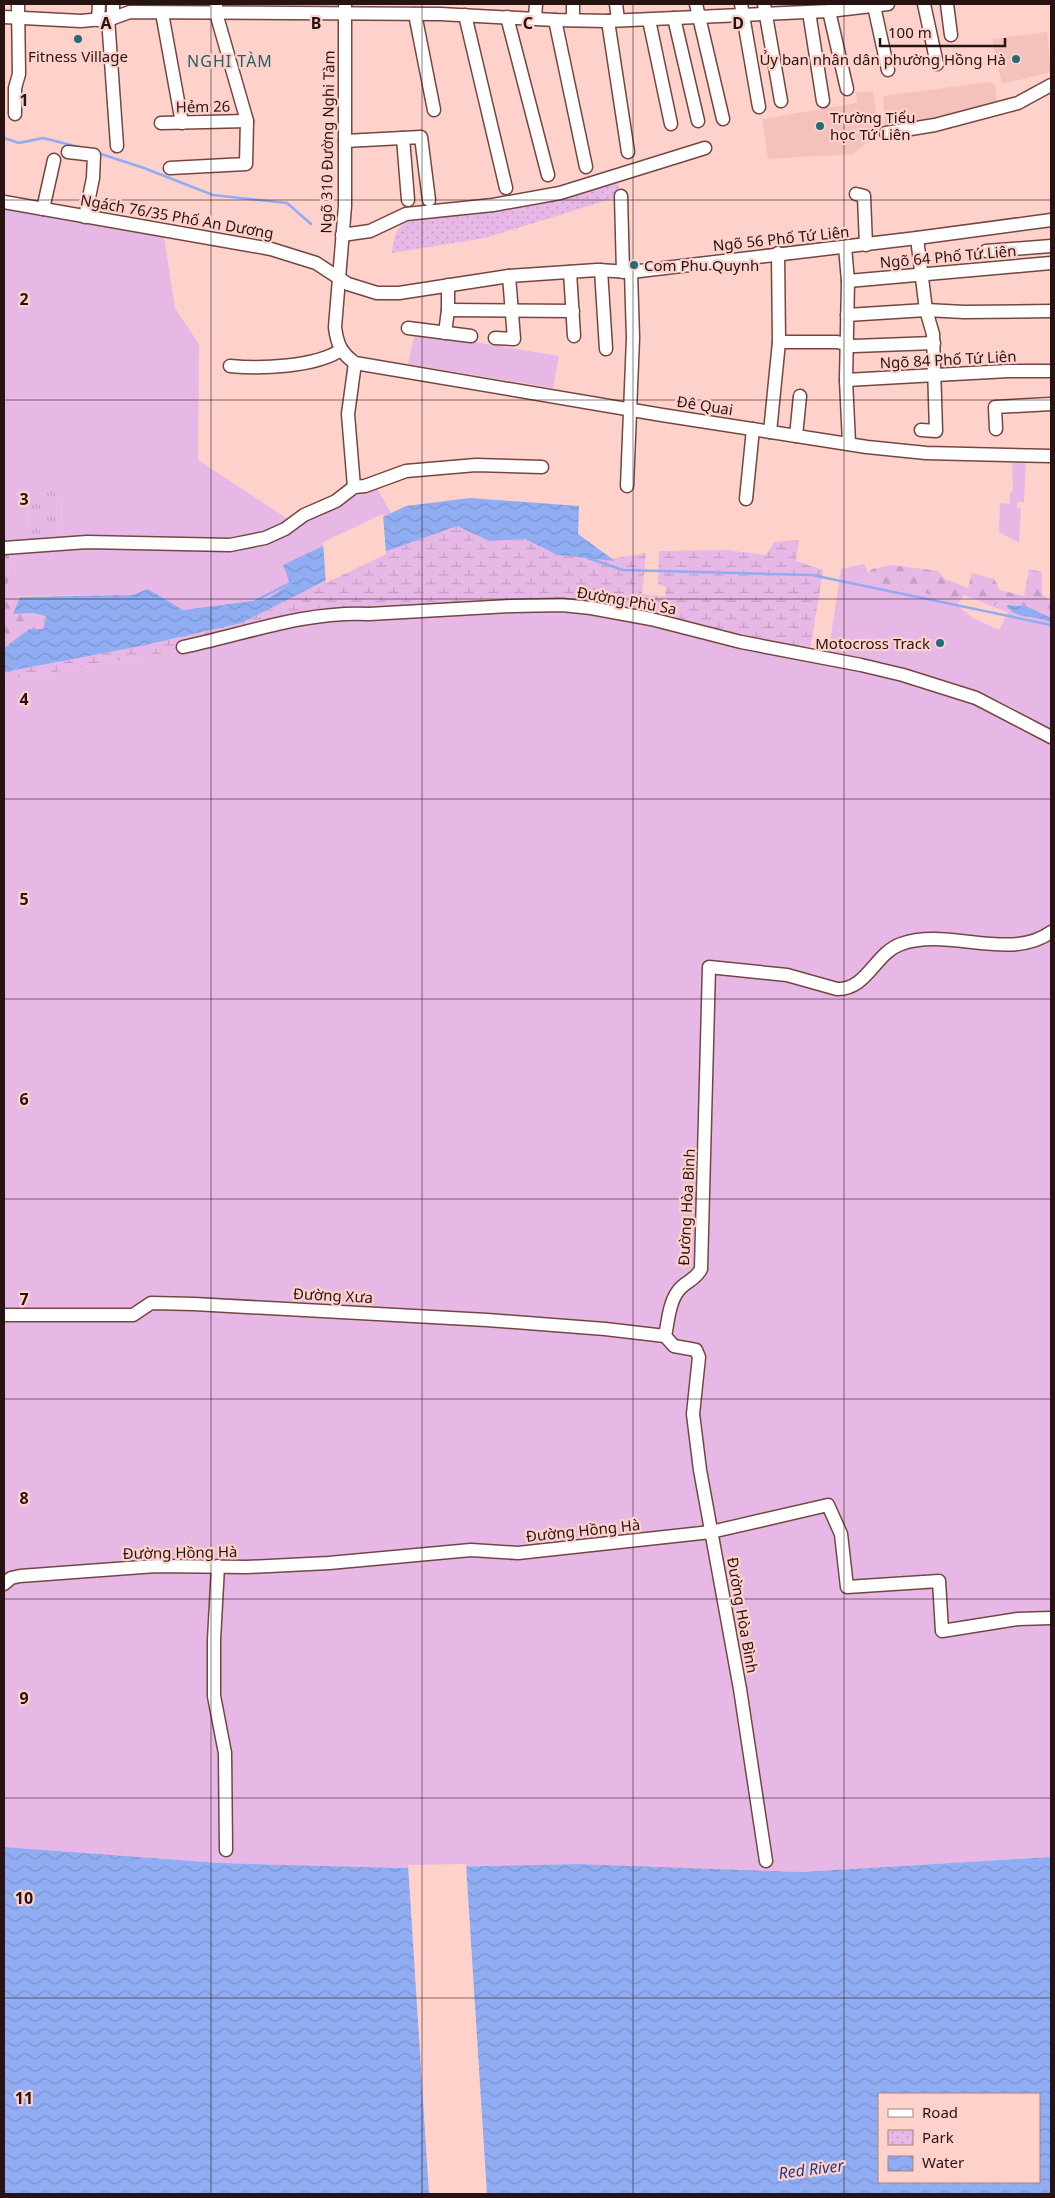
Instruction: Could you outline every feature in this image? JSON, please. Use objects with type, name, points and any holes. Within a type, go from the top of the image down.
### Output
[{"type":"street","points":[[100,4],[106,19],[117,146]]},
{"type":"street","points":[[106,19],[113,4]]},
{"type":"street","points":[[535,18],[536,4]]},
{"type":"street","points":[[573,4],[573,20]]},
{"type":"street","points":[[616,4],[613,21],[628,152]]},
{"type":"street","points":[[696,4],[723,119]]},
{"type":"street","points":[[4,17],[17,10],[80,21],[106,19],[130,12],[162,13],[194,8],[345,8],[408,11],[440,9],[465,15],[478,9],[555,20],[613,21],[699,17],[717,10],[804,9],[829,11],[855,6],[888,4]]},
{"type":"street","points":[[924,4],[937,64]]},
{"type":"street","points":[[947,4],[951,35]]},
{"type":"street","points":[[874,6],[888,70]]},
{"type":"street","points":[[170,168],[246,164],[247,121],[216,8]]},
{"type":"street","name":"Ngõ 310 Đường Nghi Tàm","points":[[341,350],[337,342],[335,326],[345,206],[345,8]]},
{"type":"street","points":[[764,9],[781,101]]},
{"type":"street","points":[[804,9],[823,101]]},
{"type":"street","points":[[15,114],[16,88],[19,74],[17,10]]},
{"type":"street","points":[[742,10],[760,107]]},
{"type":"street","points":[[408,11],[434,110]]},
{"type":"street","points":[[829,11],[847,90]]},
{"type":"street","points":[[499,12],[548,175]]},
{"type":"street","points":[[162,13],[182,123]]},
{"type":"street","points":[[465,15],[506,188]]},
{"type":"street","points":[[674,18],[698,121]]},
{"type":"street","points":[[555,20],[586,168]]},
{"type":"street","points":[[649,20],[671,124]]},
{"type":"street","points":[[886,133],[935,125],[1018,103],[1051,85]]},
{"type":"street","name":"Hẻm 26","points":[[161,124],[247,121]]},
{"type":"street","points":[[345,141],[422,137],[429,200]]},
{"type":"street","points":[[403,138],[408,200]]},
{"type":"street","points":[[342,235],[370,231],[406,214],[493,205],[560,193],[705,148]]},
{"type":"street","points":[[68,152],[94,155],[93,178],[85,217]]},
{"type":"street","points":[[43,209],[54,160]]},
{"type":"street","points":[[856,194],[864,196],[866,245]]},
{"type":"street","points":[[621,196],[634,338],[627,486]]},
{"type":"street","name":"Ngách 76/35 Phố An Dương","points":[[4,202],[271,249],[316,264],[338,278]]},
{"type":"street","name":"Ngõ 56 Phố Tứ Liên","points":[[338,278],[348,284],[377,293],[399,292],[509,276],[601,270],[627,272],[866,245],[1051,220]]},
{"type":"street","points":[[917,238],[926,310],[934,334],[936,431],[921,430]]},
{"type":"street","points":[[986,251],[1051,246]]},
{"type":"street","points":[[845,247],[848,282],[846,380],[849,443]]},
{"type":"street","points":[[770,432],[779,342],[778,254]]},
{"type":"street","name":"Ngõ 64 Phố Tứ Liên","points":[[848,282],[1051,264]]},
{"type":"street","points":[[601,270],[606,349]]},
{"type":"street","points":[[570,272],[574,336]]},
{"type":"street","points":[[495,338],[514,339],[509,276]]},
{"type":"street","points":[[445,333],[448,310],[448,285]]},
{"type":"street","points":[[448,310],[573,311]]},
{"type":"street","points":[[847,315],[926,310],[1051,311]]},
{"type":"street","points":[[408,328],[471,336]]},
{"type":"street","points":[[779,342],[847,344],[854,346],[934,344]]},
{"type":"street","points":[[230,366],[246,368],[314,362],[341,350],[343,354],[355,363],[348,414],[354,487]]},
{"type":"street","name":"Đê Quai","points":[[355,363],[796,436],[926,453],[1051,456]]},
{"type":"street","name":"Ngõ 84 Phố Tứ Liên","points":[[846,380],[1051,371]]},
{"type":"street","points":[[796,436],[800,396]]},
{"type":"street","points":[[996,429],[994,406],[1051,404]]},
{"type":"street","points":[[746,499],[753,429]]},
{"type":"street","points":[[4,548],[87,542],[230,545],[265,538],[336,501],[354,487],[365,486],[406,471],[476,465],[542,467]]},
{"type":"street","name":"Đường Phù Sa","points":[[183,647],[276,624],[350,614],[562,605],[651,619],[741,642],[903,675],[976,698],[1051,737]]},
{"type":"street","name":"Đường Hòa Bình","points":[[766,1861],[749,1741],[700,1470],[693,1414],[699,1356],[696,1350],[674,1346],[665,1336],[672,1302],[677,1292],[682,1286],[695,1278],[700,1269],[709,967],[787,975],[837,989],[844,989],[866,976],[889,949],[903,943],[943,938],[1006,945],[1030,942],[1044,937],[1051,932]]},
{"type":"street","name":"Đường Xưa","points":[[4,1315],[133,1315],[151,1303],[194,1304],[497,1321],[606,1329],[665,1336]]},
{"type":"street","name":"Đường Hồng Hà","points":[[4,1584],[11,1578],[20,1576],[156,1566],[247,1567],[328,1563],[471,1550],[518,1553],[711,1532],[828,1505],[841,1534],[847,1587],[940,1581],[942,1631],[1018,1619],[1051,1618]]},
{"type":"street","points":[[218,1566],[214,1640],[214,1696],[225,1753],[226,1850]]},
{"type":"shaded area","points":[[1047,32],[1051,72],[1002,84],[992,39]]},
{"type":"shaded area","points":[[990,82],[995,85],[997,103],[938,119],[885,130],[883,96]]},
{"type":"shaded area","name":"Trường Tiểu học Tứ Liên","points":[[873,91],[879,133],[853,154],[768,159],[762,119],[857,103],[856,93]]},
{"type":"green space","points":[[616,178],[621,196],[485,238],[392,253],[398,231],[413,213]]},
{"type":"green space","points":[[4,201],[163,230],[175,308],[199,344],[198,460],[294,523],[374,483],[391,513],[283,565],[290,584],[267,599],[183,610],[148,589],[132,595],[7,596],[10,552],[4,543]],"holes":[[[62,484],[61,541],[28,540],[29,485]]]},
{"type":"green space","points":[[415,332],[559,356],[553,388],[408,364]]},
{"type":"green space","points":[[1012,458],[1026,459],[1024,502],[1017,502],[1017,508],[1021,508],[1019,543],[999,532],[1000,503],[1010,504],[1010,492],[1013,492]]},
{"type":"green space","points":[[29,484],[62,484],[61,541],[28,541]]},
{"type":"green space","points":[[457,526],[489,541],[525,539],[557,555],[591,559],[617,558],[646,553],[642,594],[665,597],[666,587],[658,584],[659,551],[727,550],[766,555],[774,542],[799,540],[796,561],[823,570],[810,651],[189,649],[4,681],[4,672],[136,647],[314,586],[376,555]]},
{"type":"green space","points":[[10,552],[7,596],[20,597],[13,614],[33,613],[46,615],[43,629],[29,629],[4,648],[4,553]]},
{"type":"green space","points":[[864,564],[874,583],[881,590],[893,584],[906,586],[957,605],[973,618],[999,630],[1008,612],[994,607],[997,603],[1006,605],[1009,610],[1028,617],[1045,619],[1051,623],[1051,1857],[802,1872],[579,1864],[399,1868],[220,1863],[4,1847],[4,681],[189,649],[286,620],[555,602],[828,656],[841,569]]},
{"type":"green space","points":[[892,565],[938,571],[945,579],[968,588],[972,573],[994,579],[1000,590],[1024,596],[1029,569],[1042,572],[1042,594],[1051,602],[1051,618],[1026,606],[997,603],[994,607],[964,595],[957,605],[906,586],[893,584],[881,590],[874,583],[869,572],[872,569]]},
{"type":"water","points":[[470,498],[579,506],[578,534],[615,561],[557,555],[525,539],[489,541],[457,526],[376,555],[241,623],[136,647],[4,672],[4,648],[29,629],[43,629],[46,616],[33,613],[13,614],[20,597],[132,595],[148,589],[183,610],[267,599],[290,584],[283,565],[406,506]]},
{"type":"water","points":[[1006,605],[1026,606],[1051,618],[1051,623],[1046,620],[1015,613]]},
{"type":"water","name":"Red River","points":[[4,1847],[220,1863],[399,1868],[579,1864],[802,1872],[1051,1857],[1051,2194],[4,2194]]},
{"type":"pier","points":[[383,514],[386,554],[326,583],[323,542]]},
{"type":"pier","points":[[466,1864],[487,2194],[429,2194],[408,1865]]},
{"type":"waterway","points":[[4,138],[19,143],[43,138],[79,147]]},
{"type":"waterway","points":[[98,153],[144,168],[213,195],[287,203],[311,224]]},
{"type":"waterway","points":[[588,558],[623,570],[812,575],[1051,625]]},
{"type":"waterway","points":[[255,601],[292,582]]},
{"type":"place","name":"Fitness Village","points":[[78,39]]},
{"type":"place","name":"Ủy ban nhân dân phường Hồng Hà","points":[[1016,59]]},
{"type":"place","name":"Trường Tiểu học Tứ Liên","points":[[820,126]]},
{"type":"place","name":"Com Phu Quynh","points":[[634,265]]},
{"type":"place","name":"Motocross Track","points":[[940,643]]},
{"type":"district","name":"NGHI TÀM","points":[[230,61]]}]
